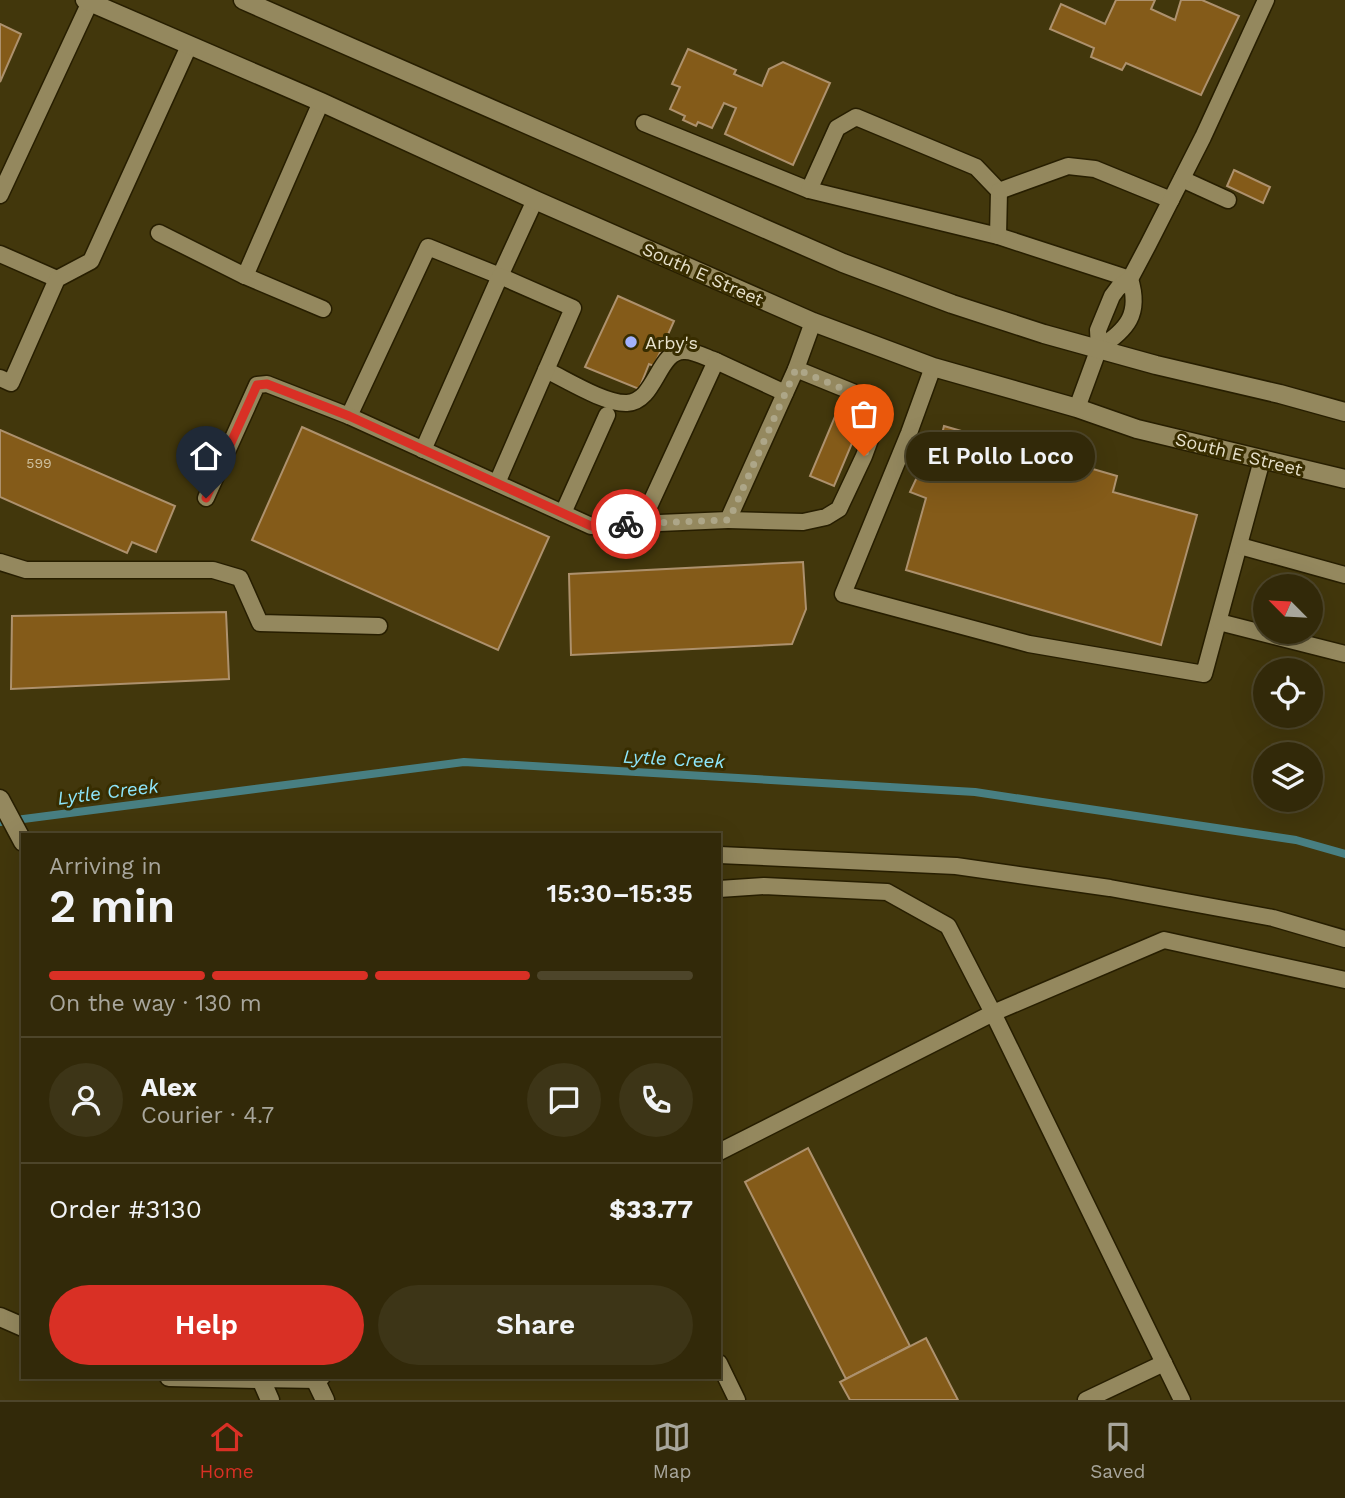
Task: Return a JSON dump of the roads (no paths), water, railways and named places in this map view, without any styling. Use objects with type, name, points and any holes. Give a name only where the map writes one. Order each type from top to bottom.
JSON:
[{"type":"main road","points":[[243,0],[843,263],[952,304],[1156,365],[1345,412]]},
{"type":"main road","name":"South E Street","points":[[88,1],[813,322],[933,367],[1077,408],[1137,429],[1345,479]]},
{"type":"main road","points":[[0,799],[21,838]]},
{"type":"main road","points":[[0,1317],[21,1326]]},
{"type":"main road","points":[[261,1379],[270,1400]]},
{"type":"main road","points":[[317,1379],[325,1400]]},
{"type":"lane","points":[[1077,408],[1099,348],[1098,330],[1112,296],[1130,279],[1182,179],[1266,0]]},
{"type":"lane","points":[[0,195],[88,1]]},
{"type":"lane","points":[[0,378],[11,383],[57,279],[91,261],[190,46]]},
{"type":"lane","points":[[245,276],[321,102]]},
{"type":"lane","points":[[809,190],[836,128],[856,117],[976,167],[999,191],[998,236]]},
{"type":"lane","points":[[644,123],[809,190],[998,236],[1130,279]]},
{"type":"lane","points":[[999,191],[1068,166],[1094,169],[1171,200]]},
{"type":"lane","points":[[1182,179],[1228,200]]},
{"type":"lane","points":[[423,450],[535,200]]},
{"type":"lane","points":[[159,233],[245,276],[323,309]]},
{"type":"lane","points":[[349,416],[428,247],[573,308],[497,483]]},
{"type":"lane","points":[[0,254],[57,279]]},
{"type":"lane","points":[[1099,348],[1118,336],[1131,319],[1134,301],[1130,279]]},
{"type":"lane","points":[[729,520],[796,369],[813,322]]},
{"type":"lane","points":[[546,370],[611,400],[627,403],[644,394],[673,354],[685,350],[785,393]]},
{"type":"lane","points":[[641,524],[716,362]]},
{"type":"lane","points":[[933,367],[844,594],[1029,644],[1204,674],[1262,460]]},
{"type":"lane","points":[[206,498],[257,385],[267,384],[349,416],[591,526],[729,520],[803,522],[826,517],[839,509],[864,456],[878,418],[874,407],[855,394],[796,369]]},
{"type":"lane","points":[[563,513],[607,415]]},
{"type":"lane","points":[[1240,546],[1345,575]]},
{"type":"lane","points":[[0,562],[26,570],[213,570],[240,578],[260,623],[379,626]]},
{"type":"lane","points":[[1219,622],[1345,653]]},
{"type":"lane","points":[[721,855],[956,866],[1205,905],[1273,918],[1345,939]]},
{"type":"lane","points":[[721,889],[764,886],[887,892],[948,926],[1182,1400]]},
{"type":"lane","points":[[721,1151],[993,1013],[1164,940],[1345,980]]},
{"type":"lane","points":[[1086,1400],[1164,1363]]},
{"type":"lane","points":[[721,1367],[737,1400]]},
{"type":"waterway","name":"Lytle Creek","points":[[0,822],[464,762],[975,792],[1296,840],[1345,854]]},
{"type":"place","name":"Arby's","points":[[631,342]]},
{"type":"place","name":"El Pollo Loco","points":[[864,456]]}]
